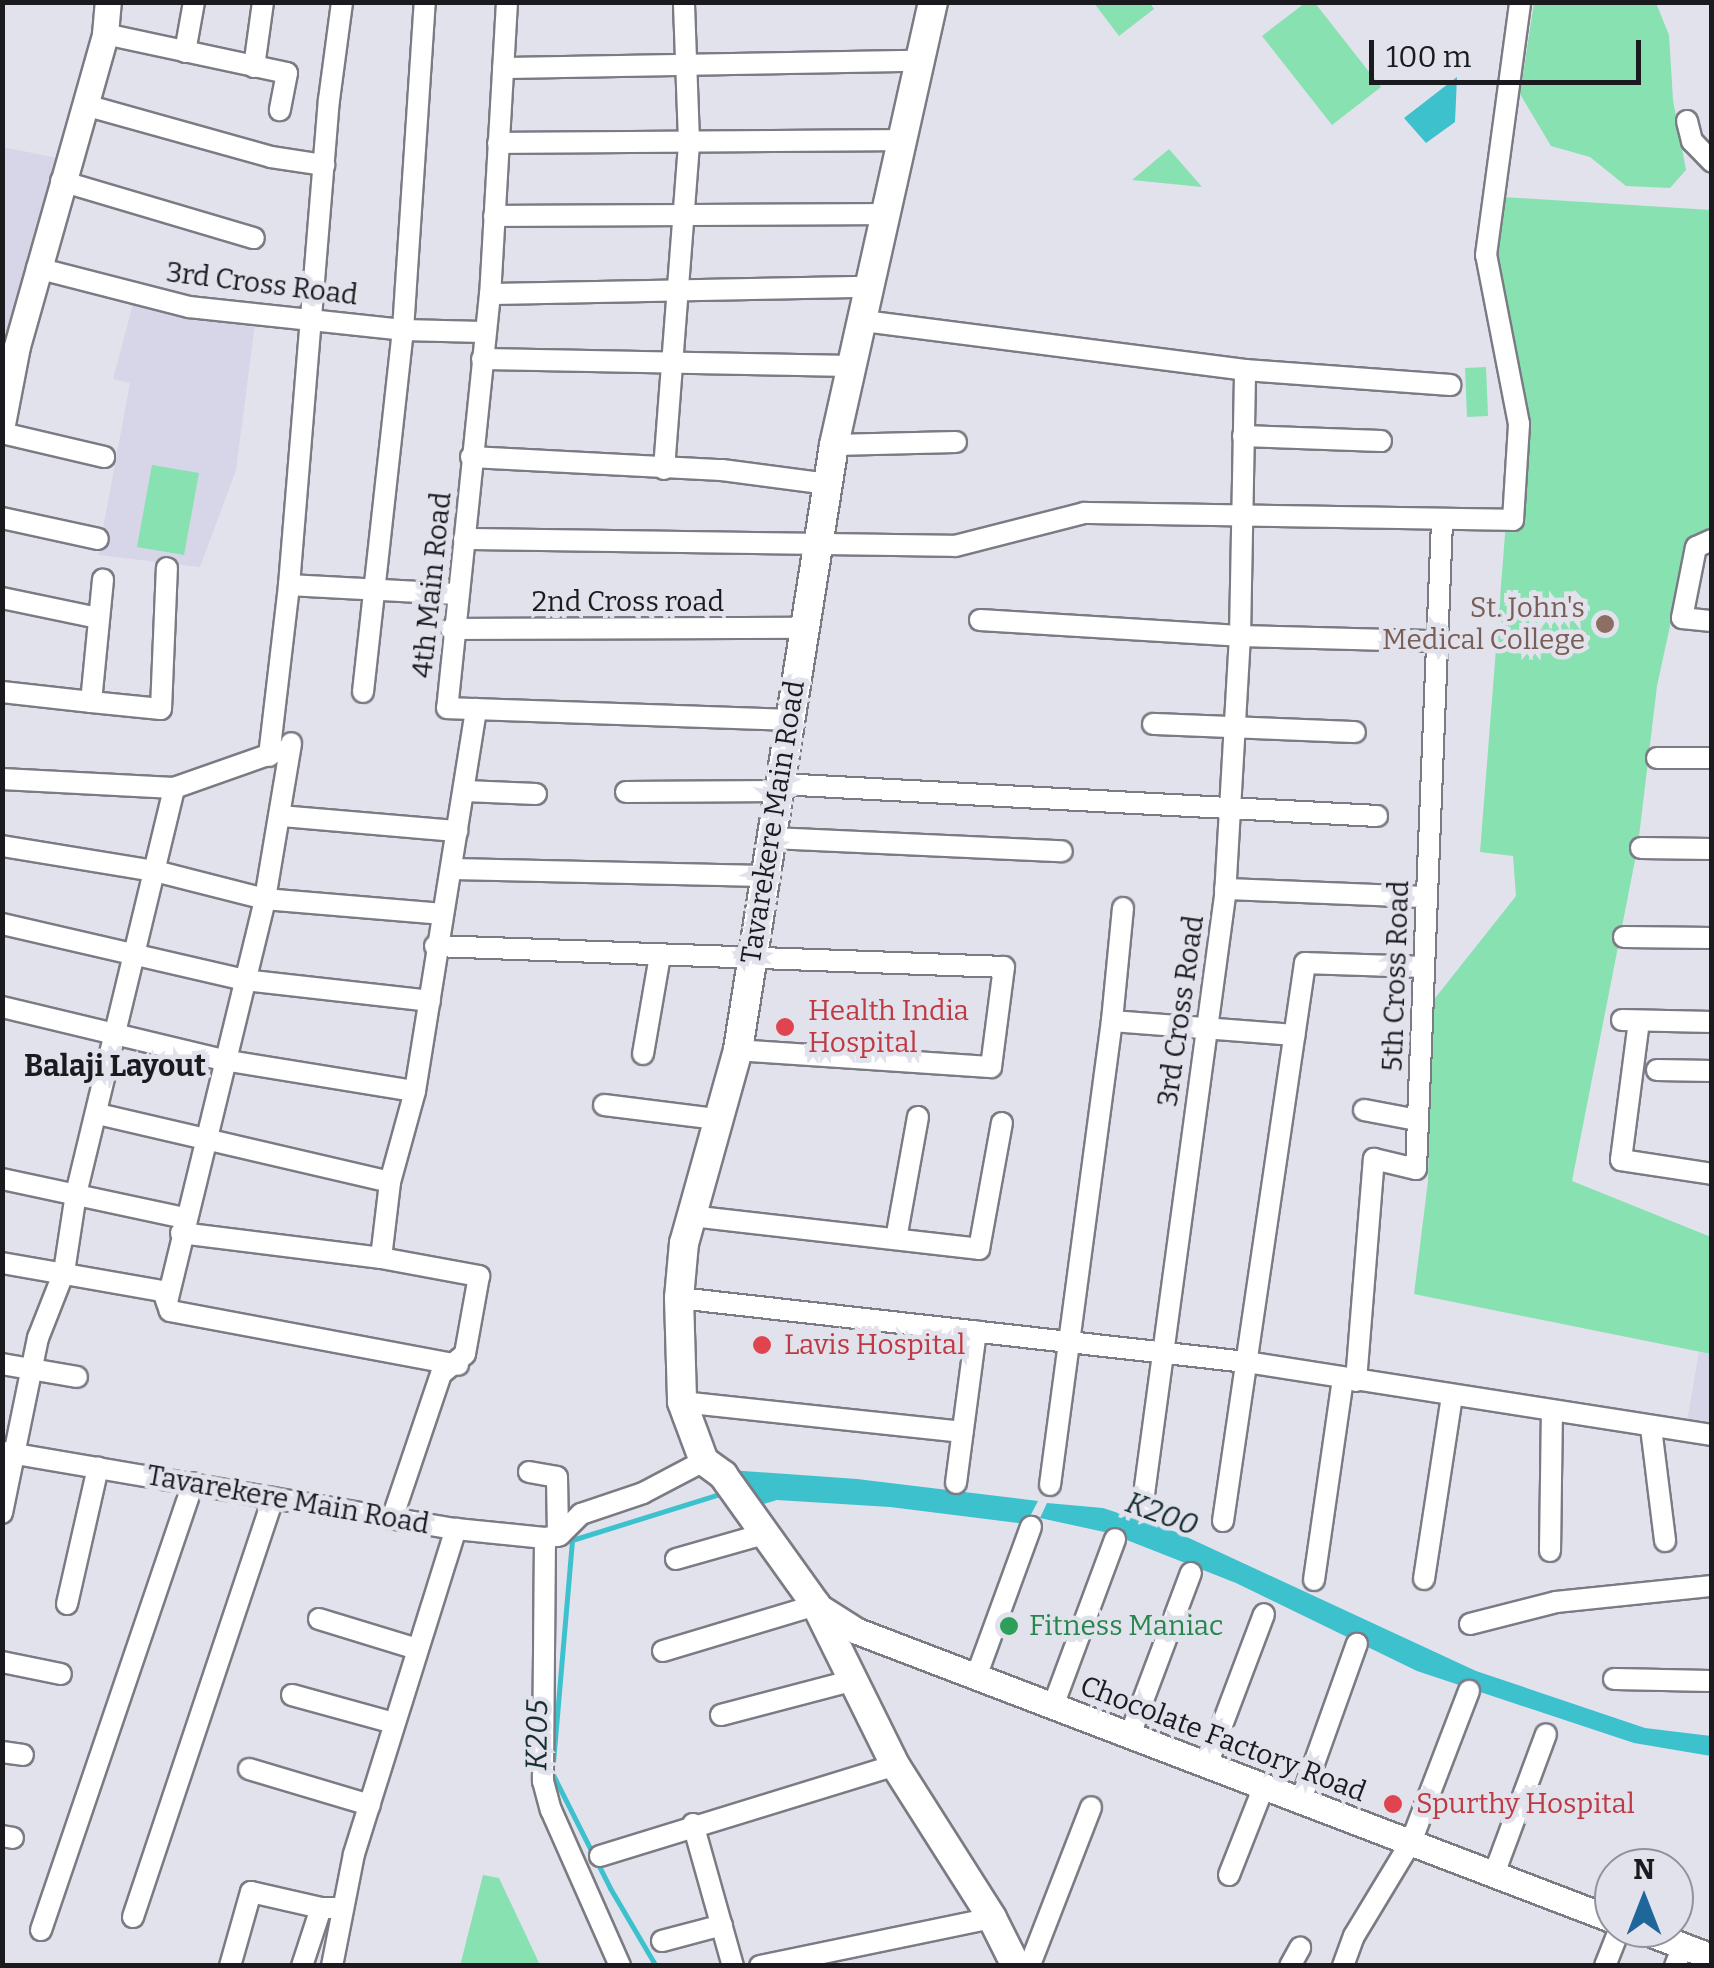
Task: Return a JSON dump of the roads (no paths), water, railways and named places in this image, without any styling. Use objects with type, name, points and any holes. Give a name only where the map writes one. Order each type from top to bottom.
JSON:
[{"type":"main road","name":"Tavarekere Main Road","points":[[933,2],[834,446],[738,1050],[690,1216],[678,1298],[682,1402],[714,1468],[816,1604],[895,1765],[1024,1962]]},
{"type":"street","points":[[2,424],[37,268],[104,34],[108,2]]},
{"type":"street","points":[[185,52],[194,2]]},
{"type":"street","points":[[254,66],[262,2]]},
{"type":"street","points":[[268,756],[289,585],[324,166],[342,2]]},
{"type":"street","points":[[363,692],[403,330],[425,2]]},
{"type":"street","name":"4th Main Road","points":[[476,708],[447,708],[452,628],[490,294],[507,2]]},
{"type":"street","points":[[664,470],[681,289],[689,140],[684,2]]},
{"type":"street","points":[[464,539],[955,546],[1084,513],[1513,520],[1520,424],[1486,255],[1520,2]]},
{"type":"street","points":[[104,34],[287,73],[280,110]]},
{"type":"street","points":[[503,68],[920,62]]},
{"type":"street","points":[[84,105],[271,157],[324,166]]},
{"type":"street","points":[[1687,121],[1692,142],[1712,162]]},
{"type":"street","points":[[498,143],[904,140]]},
{"type":"street","points":[[61,181],[254,238]]},
{"type":"street","points":[[494,216],[888,214]]},
{"type":"street","name":"3rd Cross Road","points":[[37,268],[189,307],[403,330],[483,332]]},
{"type":"street","points":[[490,294],[872,287]]},
{"type":"street","points":[[864,321],[1244,370],[1450,385]]},
{"type":"street","points":[[482,359],[854,366]]},
{"type":"street","name":"3rd Cross Road","points":[[1142,1509],[1225,889],[1240,636],[1238,517],[1244,370]]},
{"type":"street","points":[[2,434],[104,457]]},
{"type":"street","points":[[1243,436],[1381,442]]},
{"type":"street","points":[[834,446],[956,442]]},
{"type":"street","points":[[471,457],[722,470],[828,484]]},
{"type":"street","points":[[2,518],[98,538]]},
{"type":"street","name":"5th Cross Road","points":[[1350,1379],[1374,1159],[1416,1168],[1442,521]]},
{"type":"street","points":[[1712,540],[1696,547],[1682,618],[1712,621]]},
{"type":"street","points":[[2,692],[161,708],[167,568]]},
{"type":"street","points":[[91,702],[103,580]]},
{"type":"street","points":[[289,585],[456,594]]},
{"type":"street","points":[[2,598],[98,618]]},
{"type":"street","points":[[980,620],[1240,636],[1438,642]]},
{"type":"street","name":"2nd Cross road","points":[[452,628],[805,628]]},
{"type":"street","points":[[381,1258],[390,1182],[415,1091],[435,946],[452,870],[476,708],[790,720]]},
{"type":"street","points":[[1153,724],[1355,732]]},
{"type":"street","points":[[2,778],[174,788],[268,756],[291,744],[265,899],[182,1225],[167,1302]]},
{"type":"street","points":[[1657,758],[1712,758]]},
{"type":"street","points":[[2,1513],[9,1453],[38,1338],[64,1272],[76,1194],[118,1033],[174,788]]},
{"type":"street","points":[[626,792],[779,788],[1377,816]]},
{"type":"street","points":[[465,790],[536,794]]},
{"type":"street","points":[[281,816],[457,830]]},
{"type":"street","points":[[771,838],[1062,851]]},
{"type":"street","points":[[2,846],[155,871],[265,899],[442,914]]},
{"type":"street","points":[[1641,848],[1712,849]]},
{"type":"street","points":[[452,870],[765,876]]},
{"type":"street","points":[[1225,889],[1426,897]]},
{"type":"street","points":[[1050,1484],[1112,1021],[1123,908]]},
{"type":"street","points":[[2,924],[244,980],[430,1002]]},
{"type":"street","points":[[1624,937],[1712,938]]},
{"type":"street","points":[[435,946],[660,956],[751,954],[1004,967],[990,1067],[738,1050]]},
{"type":"street","points":[[643,1054],[660,956]]},
{"type":"street","points":[[1223,1521],[1305,962],[1423,967]]},
{"type":"street","points":[[2,1007],[223,1060],[415,1091]]},
{"type":"street","points":[[1112,1021],[1294,1035]]},
{"type":"street","points":[[1712,1022],[1631,1021],[1620,1160],[1712,1174]]},
{"type":"street","points":[[1657,1070],[1712,1071]]},
{"type":"street","points":[[604,1105],[718,1119]]},
{"type":"street","points":[[1364,1110],[1417,1120]]},
{"type":"street","points":[[98,1114],[390,1182]]},
{"type":"street","points":[[896,1239],[918,1118]]},
{"type":"street","points":[[690,1216],[979,1249],[1002,1123]]},
{"type":"street","points":[[2,1178],[76,1194],[182,1225],[480,1276],[465,1354],[458,1364],[441,1374],[392,1518]]},
{"type":"street","points":[[2,1263],[163,1291],[170,1311],[458,1364]]},
{"type":"street","points":[[678,1298],[1246,1362],[1552,1413],[1712,1435]]},
{"type":"street","points":[[956,1484],[976,1331]]},
{"type":"street","points":[[2,1364],[77,1377]]},
{"type":"street","points":[[1314,1580],[1350,1379]]},
{"type":"street","points":[[1424,1579],[1452,1396]]},
{"type":"street","points":[[682,1402],[962,1432]]},
{"type":"street","points":[[1550,1551],[1552,1413]]},
{"type":"street","points":[[1651,1428],[1666,1541]]},
{"type":"street","name":"Tavarekere Main Road","points":[[9,1453],[456,1529],[554,1536]]},
{"type":"street","points":[[68,1604],[98,1467]]},
{"type":"street","points":[[554,1536],[580,1514],[714,1468]]},
{"type":"street","points":[[529,1472],[557,1477],[544,1781],[551,1810],[620,1966]]},
{"type":"street","points":[[40,1930],[193,1483]]},
{"type":"street","points":[[132,1917],[273,1498]]},
{"type":"street","points":[[676,1559],[756,1522]]},
{"type":"street","points":[[976,1677],[1031,1527]]},
{"type":"street","points":[[302,1966],[331,1908],[370,1806],[456,1529]]},
{"type":"street","points":[[1053,1706],[1115,1539]]},
{"type":"street","points":[[1130,1735],[1190,1573]]},
{"type":"street","points":[[1470,1624],[1556,1602],[1712,1586]]},
{"type":"street","points":[[662,1650],[816,1604]]},
{"type":"street","name":"Chocolate Factory Road","points":[[816,1604],[857,1631],[1594,1912]]},
{"type":"street","points":[[1207,1765],[1264,1614]]},
{"type":"street","points":[[319,1619],[416,1649]]},
{"type":"street","points":[[1300,1800],[1357,1644]]},
{"type":"street","points":[[2,1662],[61,1674]]},
{"type":"street","points":[[1614,1679],[1712,1681]]},
{"type":"street","points":[[721,1714],[851,1681]]},
{"type":"street","points":[[1343,1966],[1354,1936],[1411,1842],[1469,1691]]},
{"type":"street","points":[[292,1695],[394,1723]]},
{"type":"street","points":[[1494,1874],[1546,1734]]},
{"type":"street","points":[[600,1856],[693,1824],[895,1765]]},
{"type":"street","points":[[250,1769],[370,1806]]},
{"type":"street","points":[[1230,1874],[1264,1786]]},
{"type":"street","points":[[1024,1962],[1090,1807]]},
{"type":"street","points":[[693,1824],[733,1966]]},
{"type":"street","points":[[230,1966],[252,1892],[331,1908]]},
{"type":"street","points":[[331,1908],[332,1966]]},
{"type":"street","points":[[760,1966],[992,1918]]},
{"type":"street","points":[[662,1941],[722,1926]]},
{"type":"street","points":[[1680,1956],[1712,1957]]},
{"type":"water","points":[[1457,77],[1455,122],[1426,143],[1404,118]]},
{"type":"water","points":[[730,1470],[857,1479],[1038,1501],[1026,1524],[890,1507],[777,1500],[754,1507]]},
{"type":"water","points":[[1047,1503],[1103,1508],[1176,1532],[1476,1671],[1645,1728],[1711,1736],[1711,1756],[1634,1743],[1417,1671],[1236,1583],[1109,1533],[1040,1518]]},
{"type":"waterway","name":"K205","points":[[553,1762],[572,1540],[726,1492]]},
{"type":"waterway","name":"K205","points":[[552,1773],[610,1888],[656,1966]]},
{"type":"place","name":"St. John's Medical College","points":[[1605,624]]},
{"type":"place","name":"Health India Hospital","points":[[785,1027]]},
{"type":"place","name":"Lavis Hospital","points":[[762,1345]]},
{"type":"place","name":"Fitness Maniac","points":[[1009,1626]]},
{"type":"place","name":"Spurthy Hospital","points":[[1393,1804]]},
{"type":"district","name":"Balaji Layout","points":[[115,1066]]},
{"type":"water label","name":"K200","points":[[1162,1514]]}]
